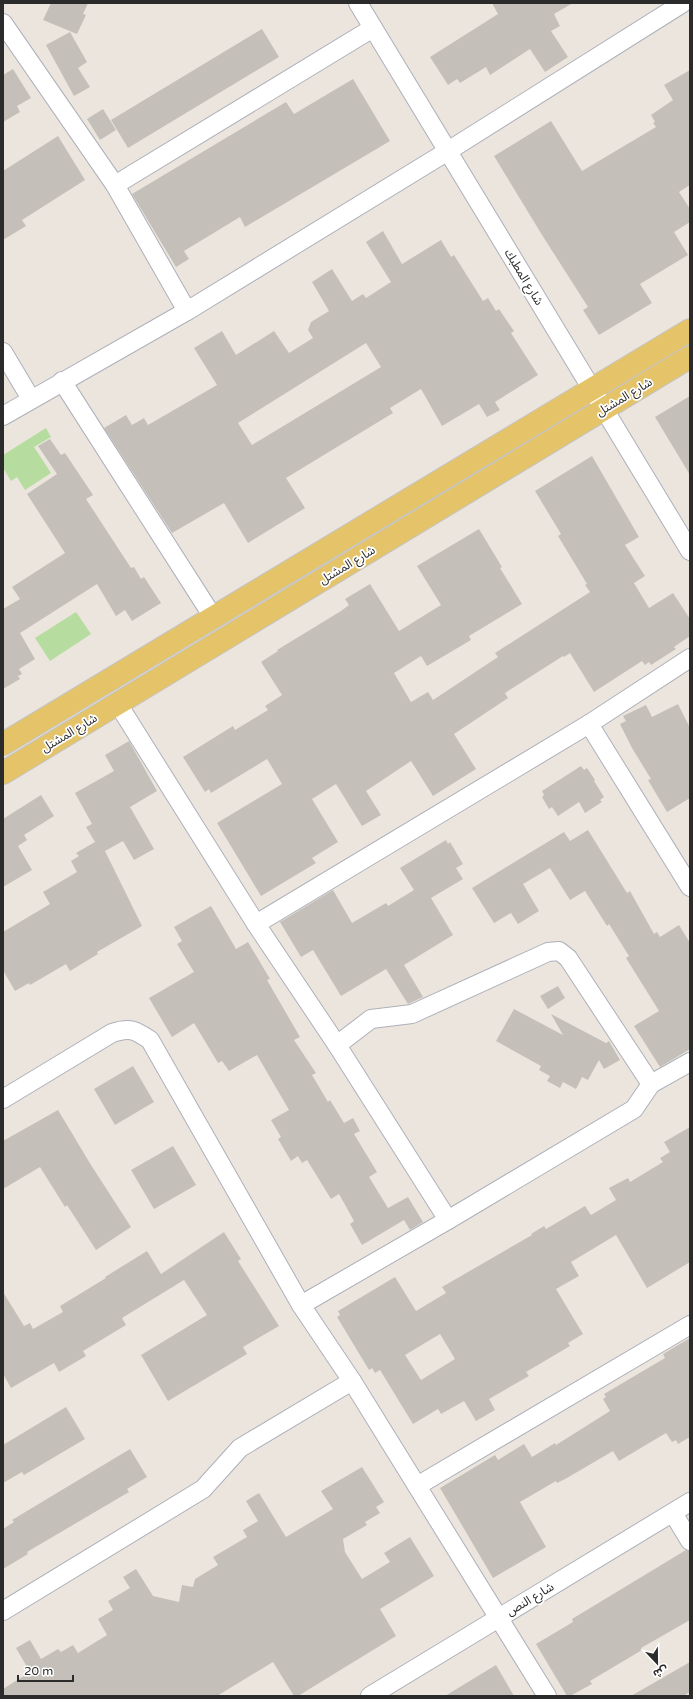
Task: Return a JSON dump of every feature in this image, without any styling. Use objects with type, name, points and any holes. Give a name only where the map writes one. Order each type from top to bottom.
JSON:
[{"type":"main road","name":"شارع المشتل","points":[[3,744],[690,330]]},
{"type":"main road","name":"شارع المشتل","points":[[3,773],[690,357]]},
{"type":"street","name":"شارع المطبك","points":[[358,3],[690,551]]},
{"type":"street","points":[[3,416],[186,311],[448,151],[683,3]]},
{"type":"street","points":[[3,23],[115,185],[186,311]]},
{"type":"street","points":[[115,185],[373,28]]},
{"type":"street","points":[[3,352],[31,400]]},
{"type":"street","points":[[62,381],[213,617]]},
{"type":"street","points":[[256,924],[589,724],[690,658]]},
{"type":"street","points":[[118,704],[256,924],[337,1045],[448,1220]]},
{"type":"street","points":[[589,724],[690,887]]},
{"type":"street","points":[[337,1045],[371,1019],[412,1014],[548,952],[559,951],[568,958],[651,1084]]},
{"type":"street","points":[[3,1099],[112,1033],[125,1028],[137,1031],[150,1040],[301,1305],[352,1381],[547,1696]]},
{"type":"street","points":[[301,1305],[448,1220],[634,1109],[651,1084],[690,1062]]},
{"type":"street","points":[[417,1486],[690,1325]]},
{"type":"street","points":[[3,1611],[203,1489],[240,1448],[352,1381]]},
{"type":"street","name":"شارع النص","points":[[370,1696],[690,1502]]},
{"type":"street","points":[[673,1513],[690,1541]]},
{"type":"green space","points":[[46,428],[51,437],[34,447],[51,473],[25,490],[17,477],[11,481],[3,468],[3,455]]},
{"type":"green space","points":[[76,612],[91,634],[50,661],[35,638]]},
{"type":"building","points":[[51,3],[88,3],[83,14],[86,15],[77,34],[43,20]]},
{"type":"building","points":[[492,3],[573,3],[554,14],[560,26],[551,31],[568,57],[545,72],[530,49],[490,75],[486,67],[460,83],[457,79],[448,85],[430,57],[498,14]]},
{"type":"building","points":[[262,29],[279,57],[128,148],[111,120]]},
{"type":"building","points":[[70,32],[87,62],[78,68],[90,87],[74,96],[46,45]]},
{"type":"building","points":[[13,69],[31,98],[17,106],[20,112],[3,122],[3,75]]},
{"type":"building","points":[[690,70],[690,185],[679,192],[690,209],[690,222],[674,232],[688,255],[640,284],[652,303],[599,335],[583,310],[588,307],[494,156],[551,121],[582,171],[656,127],[653,123],[655,122],[651,115],[673,100],[664,85]]},
{"type":"building","points":[[353,79],[390,141],[245,227],[240,217],[184,251],[189,259],[176,267],[132,194],[286,102],[294,114]]},
{"type":"building","points":[[103,109],[116,130],[100,140],[87,119]]},
{"type":"building","points":[[58,136],[85,180],[22,220],[26,226],[3,240],[3,171]]},
{"type":"building","points":[[383,231],[402,264],[441,240],[451,257],[454,255],[483,301],[488,298],[496,311],[499,309],[514,331],[511,333],[538,375],[495,402],[500,410],[487,417],[479,404],[442,426],[421,389],[390,408],[393,413],[286,478],[305,508],[248,543],[224,503],[172,533],[104,428],[126,415],[132,425],[144,418],[148,425],[217,385],[194,348],[222,331],[236,355],[274,331],[289,353],[313,338],[308,330],[311,322],[329,311],[312,282],[332,269],[352,301],[363,294],[366,298],[391,282],[366,242]],"holes":[[[366,343],[381,367],[252,445],[238,423]]]},
{"type":"building","points":[[690,396],[690,475],[655,417]]},
{"type":"building","points":[[50,439],[61,455],[65,453],[93,495],[86,499],[131,568],[134,567],[141,579],[144,577],[161,603],[132,621],[125,610],[116,616],[97,584],[20,633],[35,659],[19,669],[22,674],[18,676],[20,679],[3,689],[3,609],[20,599],[12,587],[65,553],[27,494],[57,474],[38,446]]},
{"type":"building","points":[[592,456],[639,537],[625,545],[645,576],[634,583],[649,608],[673,593],[690,619],[690,636],[674,647],[676,649],[651,665],[649,662],[645,665],[642,661],[594,692],[570,653],[564,657],[563,656],[505,693],[508,698],[454,734],[476,769],[433,796],[411,761],[366,791],[381,815],[362,826],[336,784],[312,799],[338,842],[312,858],[316,863],[261,896],[217,823],[282,784],[267,759],[211,793],[209,789],[205,792],[183,757],[233,726],[235,730],[268,710],[265,706],[282,695],[261,662],[278,651],[277,650],[341,611],[349,605],[345,599],[370,584],[399,631],[441,605],[417,566],[479,529],[522,604],[469,636],[471,640],[427,666],[421,656],[394,673],[411,702],[428,692],[433,700],[498,657],[495,653],[590,592],[585,585],[587,584],[558,536],[561,534],[535,491]]},
{"type":"building","points":[[678,704],[690,728],[690,798],[667,812],[648,780],[651,779],[632,748],[620,724],[626,721],[623,716],[646,705],[652,717]]},
{"type":"building","points":[[129,741],[157,791],[130,807],[154,849],[134,860],[123,841],[105,851],[142,926],[97,952],[98,954],[70,971],[66,964],[30,985],[29,983],[15,991],[3,970],[3,932],[50,904],[43,892],[77,872],[71,861],[79,856],[76,853],[95,842],[86,827],[92,824],[75,793],[114,771],[105,755]]},
{"type":"building","points":[[581,766],[584,770],[587,768],[595,780],[594,781],[604,797],[600,800],[602,802],[585,813],[579,802],[558,816],[552,807],[549,809],[542,797],[544,795],[542,791]]},
{"type":"building","points":[[41,795],[54,816],[24,835],[27,840],[18,846],[32,870],[3,887],[3,819]]},
{"type":"building","points":[[588,830],[627,893],[630,891],[654,934],[657,932],[660,937],[679,925],[690,943],[690,1049],[660,1067],[634,1026],[659,1011],[626,958],[629,956],[609,924],[607,926],[585,891],[570,900],[550,868],[523,884],[539,911],[518,924],[511,913],[494,923],[472,888],[564,832],[570,841]]},
{"type":"building","points":[[446,840],[448,844],[450,842],[463,864],[456,868],[463,879],[431,898],[453,935],[404,965],[423,997],[408,1004],[386,969],[341,996],[313,950],[301,957],[280,922],[333,890],[352,923],[386,903],[388,906],[414,890],[400,868]]},
{"type":"building","points":[[211,906],[236,949],[248,942],[270,979],[267,980],[300,1037],[294,1040],[316,1073],[312,1075],[328,1102],[330,1100],[344,1123],[353,1118],[360,1131],[354,1134],[377,1172],[369,1177],[388,1208],[408,1197],[423,1222],[410,1230],[404,1220],[362,1245],[350,1224],[354,1221],[339,1194],[331,1199],[307,1160],[302,1163],[298,1156],[291,1161],[278,1139],[281,1137],[271,1120],[289,1110],[257,1055],[229,1071],[222,1061],[218,1063],[194,1023],[172,1037],[149,998],[194,972],[177,944],[182,941],[174,927]]},
{"type":"building","points":[[558,986],[565,998],[548,1009],[540,996]]},
{"type":"building","points":[[514,1009],[563,1035],[551,1014],[606,1043],[609,1041],[620,1060],[604,1069],[599,1060],[588,1080],[582,1077],[576,1089],[563,1082],[560,1088],[547,1081],[550,1076],[539,1070],[541,1066],[496,1041]]},
{"type":"building","points":[[133,1066],[154,1102],[115,1125],[94,1089]]},
{"type":"building","points":[[58,1110],[131,1227],[96,1250],[67,1205],[65,1207],[40,1167],[3,1189],[3,1141]]},
{"type":"building","points":[[690,1127],[690,1262],[647,1288],[616,1235],[571,1262],[579,1276],[556,1289],[583,1334],[568,1343],[570,1346],[526,1372],[529,1376],[489,1399],[495,1410],[476,1421],[464,1401],[441,1414],[438,1409],[413,1424],[380,1370],[375,1373],[372,1368],[369,1370],[337,1317],[340,1315],[338,1311],[395,1277],[416,1311],[446,1293],[442,1287],[532,1235],[531,1234],[544,1226],[546,1229],[585,1206],[591,1215],[616,1200],[609,1188],[628,1178],[630,1182],[663,1162],[660,1158],[670,1152],[664,1142]],"holes":[[[440,1334],[455,1359],[421,1380],[405,1355]]]},
{"type":"building","points":[[173,1146],[196,1185],[154,1209],[131,1170]]},
{"type":"building","points":[[224,1232],[241,1259],[238,1261],[279,1326],[243,1347],[247,1354],[168,1401],[141,1355],[207,1315],[184,1280],[122,1318],[126,1325],[83,1351],[86,1356],[59,1372],[54,1363],[11,1388],[3,1374],[3,1292],[24,1326],[30,1323],[33,1329],[63,1312],[60,1306],[147,1251],[161,1274]]},
{"type":"building","points":[[690,1338],[690,1437],[678,1444],[676,1440],[672,1442],[666,1433],[619,1461],[613,1451],[567,1478],[557,1483],[556,1481],[520,1502],[546,1547],[493,1578],[440,1488],[495,1455],[498,1460],[524,1444],[532,1457],[555,1443],[556,1445],[610,1411],[603,1399],[606,1397],[604,1394],[665,1358],[663,1354]]},
{"type":"building","points":[[66,1407],[85,1439],[24,1475],[22,1472],[3,1483],[3,1445]]},
{"type":"building","points":[[130,1449],[147,1477],[127,1489],[129,1492],[27,1552],[28,1554],[3,1569],[3,1529],[14,1522],[12,1520]]},
{"type":"building","points":[[362,1467],[384,1502],[376,1507],[380,1513],[365,1522],[367,1525],[343,1539],[345,1552],[362,1579],[390,1562],[384,1553],[410,1537],[434,1576],[380,1609],[396,1636],[298,1696],[294,1696],[273,1662],[217,1696],[3,1696],[3,1689],[30,1672],[16,1648],[30,1640],[41,1659],[58,1649],[61,1652],[73,1645],[78,1653],[107,1635],[98,1619],[113,1610],[108,1601],[130,1588],[123,1577],[136,1569],[153,1596],[179,1602],[182,1585],[193,1587],[195,1579],[218,1565],[213,1557],[247,1537],[243,1530],[258,1521],[246,1501],[259,1493],[286,1537],[333,1509],[321,1491]]},
{"type":"building","points":[[686,1550],[690,1551],[690,1620],[641,1648],[642,1650],[590,1681],[592,1684],[570,1696],[567,1696],[536,1644],[573,1622],[572,1619]]},
{"type":"building","points":[[690,1662],[690,1692],[683,1696],[631,1696]]},
{"type":"building","points":[[496,1665],[514,1696],[445,1696]]}]
